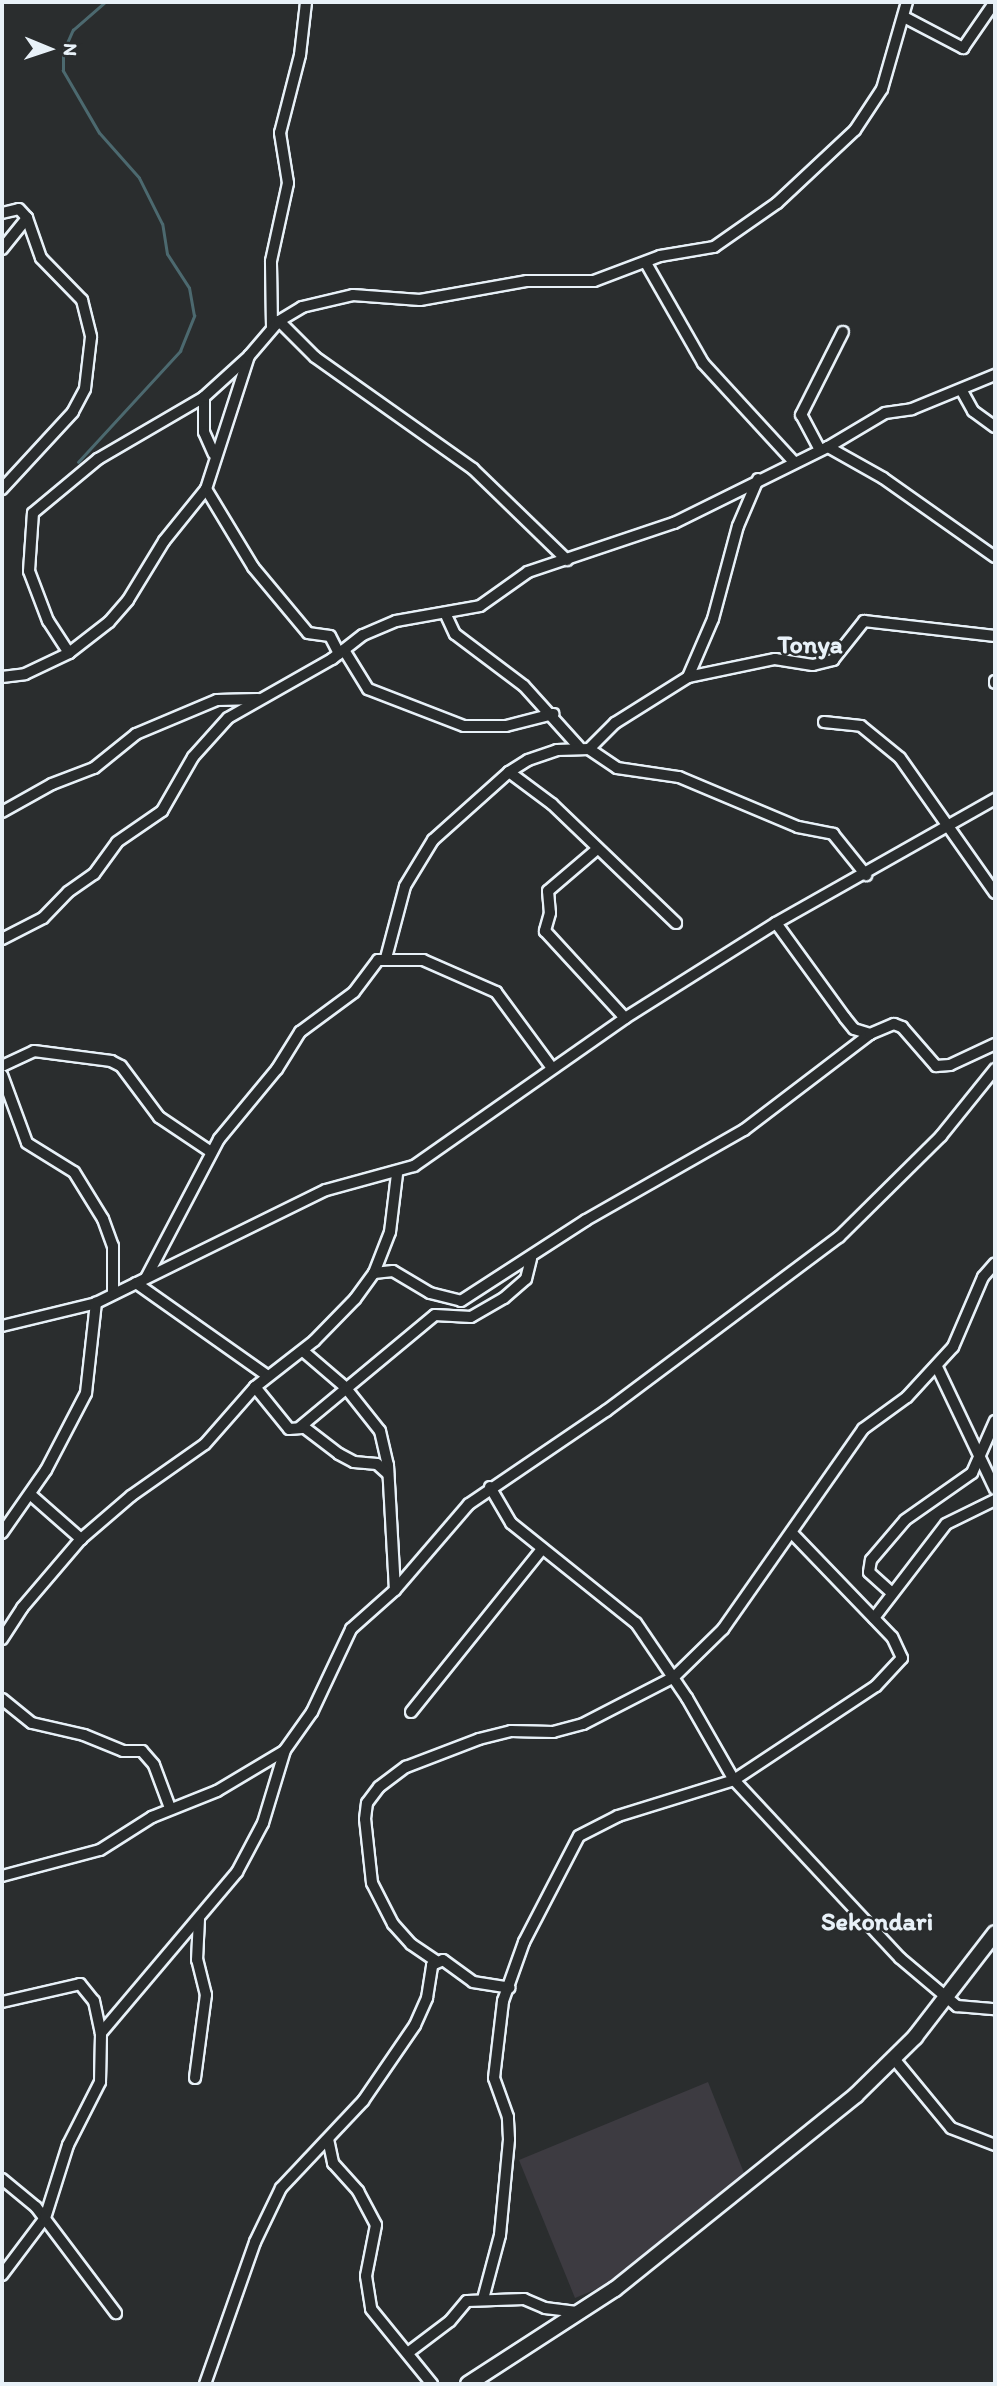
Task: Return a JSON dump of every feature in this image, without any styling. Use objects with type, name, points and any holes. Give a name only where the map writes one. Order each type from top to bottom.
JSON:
[{"type":"street","points":[[306,2],[300,55],[280,133],[288,183],[271,261],[275,324],[325,364],[473,469],[567,560]]},
{"type":"street","points":[[69,653],[48,621],[29,570],[33,513],[98,459],[204,397],[249,356],[275,324],[302,307],[354,295],[420,300],[527,281],[594,281],[660,256],[714,247],[752,222],[826,160],[855,130],[883,89],[907,2]]},
{"type":"street","points":[[904,17],[963,48],[994,3]]},
{"type":"street","points":[[2,214],[19,209],[27,218],[41,258],[82,300],[91,337],[85,389],[73,412],[2,489]]},
{"type":"street","points":[[2,249],[27,218]]},
{"type":"street","points":[[646,263],[703,363],[793,461]]},
{"type":"street","points":[[843,332],[801,415],[824,449],[883,478],[995,557]]},
{"type":"street","points":[[2,677],[38,670],[69,653],[109,622],[128,600],[164,541],[206,489],[214,454],[249,356]]},
{"type":"street","points":[[2,940],[43,918],[68,892],[94,874],[117,842],[162,811],[202,746],[228,718],[387,624],[446,615],[480,606],[528,572],[674,523],[793,461],[824,449],[886,413],[962,391],[995,375]]},
{"type":"street","points":[[962,391],[973,411],[995,427]]},
{"type":"street","points":[[204,397],[204,432],[214,454]]},
{"type":"street","points":[[688,677],[713,619],[738,526],[758,479]]},
{"type":"street","points":[[206,489],[253,568],[308,633],[330,636],[368,689],[464,726],[506,726],[553,714]]},
{"type":"street","points":[[446,615],[455,634],[553,714],[584,748],[617,768],[679,777],[798,827],[833,834],[866,874]]},
{"type":"street","points":[[386,958],[405,886],[433,840],[509,772],[544,753],[584,748],[615,723],[688,677],[775,659],[813,665],[833,660],[864,621],[995,636]]},
{"type":"street","points":[[2,812],[45,788],[93,768],[136,734],[217,700],[258,699]]},
{"type":"street","points":[[824,722],[861,726],[878,739],[907,768],[995,893]]},
{"type":"street","points":[[509,772],[552,804],[596,850],[676,923]]},
{"type":"street","points":[[2,1326],[96,1303],[326,1190],[397,1174],[436,1154],[625,1017],[776,923],[995,799]]},
{"type":"street","points":[[596,850],[548,891],[550,914],[545,931],[625,1017]]},
{"type":"street","points":[[776,923],[845,1018],[855,1029],[870,1034]]},
{"type":"street","points":[[141,1281],[211,1152],[285,1060],[300,1032],[348,998],[373,964],[386,958],[423,960],[496,992],[552,1068]]},
{"type":"street","points":[[374,1273],[393,1271],[430,1293],[461,1301],[531,1259],[586,1220],[744,1130],[870,1034],[894,1024],[902,1027],[936,1066],[950,1065],[995,1044]]},
{"type":"street","points":[[2,1066],[34,1051],[111,1061],[121,1066],[159,1117],[211,1152]]},
{"type":"street","points":[[101,2033],[199,1919],[253,1844],[285,1750],[312,1712],[351,1629],[395,1590],[469,1504],[607,1411],[839,1237],[942,1136],[995,1069]]},
{"type":"street","points":[[2,1075],[27,1143],[74,1172],[103,1219],[113,1246],[113,1293]]},
{"type":"street","points":[[2,1639],[22,1608],[81,1539],[131,1496],[205,1444],[255,1387],[303,1351],[355,1299],[374,1273],[390,1232],[397,1174]]},
{"type":"street","points":[[255,1387],[289,1429],[300,1427],[435,1315],[471,1317],[504,1298],[526,1279],[531,1259]]},
{"type":"street","points":[[510,1987],[473,1982],[449,1963],[436,1961],[411,1944],[394,1924],[372,1883],[365,1819],[367,1803],[379,1787],[407,1767],[479,1739],[510,1731],[553,1732],[583,1724],[674,1677],[723,1629],[762,1568],[793,1533],[863,1429],[900,1403],[937,1367],[964,1330],[984,1277],[995,1262]]},
{"type":"street","points":[[141,1281],[268,1376]]},
{"type":"street","points":[[2,1533],[31,1495],[86,1393],[96,1303]]},
{"type":"street","points":[[303,1351],[345,1387],[380,1431],[388,1474],[395,1590]]},
{"type":"street","points":[[937,1367],[995,1489]]},
{"type":"street","points":[[892,1593],[869,1572],[872,1560],[905,1520],[963,1482],[981,1462],[982,1446],[995,1421]]},
{"type":"street","points":[[300,1427],[354,1462],[377,1464],[388,1474]]},
{"type":"street","points":[[491,1487],[511,1524],[636,1623],[674,1677],[734,1780],[900,1958],[947,1999],[966,2009],[995,2009]]},
{"type":"street","points":[[31,1495],[81,1539]]},
{"type":"street","points":[[874,1618],[946,1524],[995,1500]]},
{"type":"street","points":[[483,2299],[500,2235],[506,2184],[509,2127],[494,2062],[503,2001],[524,1942],[579,1836],[618,1816],[734,1780],[894,1670],[901,1651],[874,1618],[793,1533]]},
{"type":"street","points":[[411,1712],[542,1549]]},
{"type":"street","points":[[2,1699],[32,1723],[84,1735],[123,1751],[142,1751],[154,1765],[170,1808]]},
{"type":"street","points":[[2,1876],[100,1850],[170,1808],[217,1791],[285,1750]]},
{"type":"street","points":[[195,2078],[206,1995],[197,1960],[199,1919]]},
{"type":"street","points":[[468,2384],[581,2312],[831,2116],[895,2060],[947,1999],[995,1933]]},
{"type":"street","points":[[205,2384],[269,2212],[297,2168],[363,2101],[415,2025],[436,1961]]},
{"type":"street","points":[[2,2002],[80,1984],[94,2001],[101,2033],[100,2082],[68,2145],[45,2218],[2,2275]]},
{"type":"street","points":[[895,2060],[951,2128],[995,2145]]},
{"type":"street","points":[[328,2139],[333,2163],[358,2192],[376,2225],[366,2276],[372,2309],[432,2384]]},
{"type":"street","points":[[2,2179],[45,2218],[116,2313]]},
{"type":"street","points":[[409,2352],[450,2321],[463,2302],[524,2299],[545,2308],[581,2312]]},
{"type":"shaded area","points":[[708,2082],[746,2178],[633,2274],[575,2298],[519,2160]]},
{"type":"waterway","points":[[78,462],[180,351],[194,316],[189,288],[167,254],[162,224],[139,178],[99,133],[63,71],[63,52],[73,30],[105,2]]},
{"type":"district","name":"Tonya","points":[[810,645]]},
{"type":"district","name":"Sekondari","points":[[877,1922]]}]
